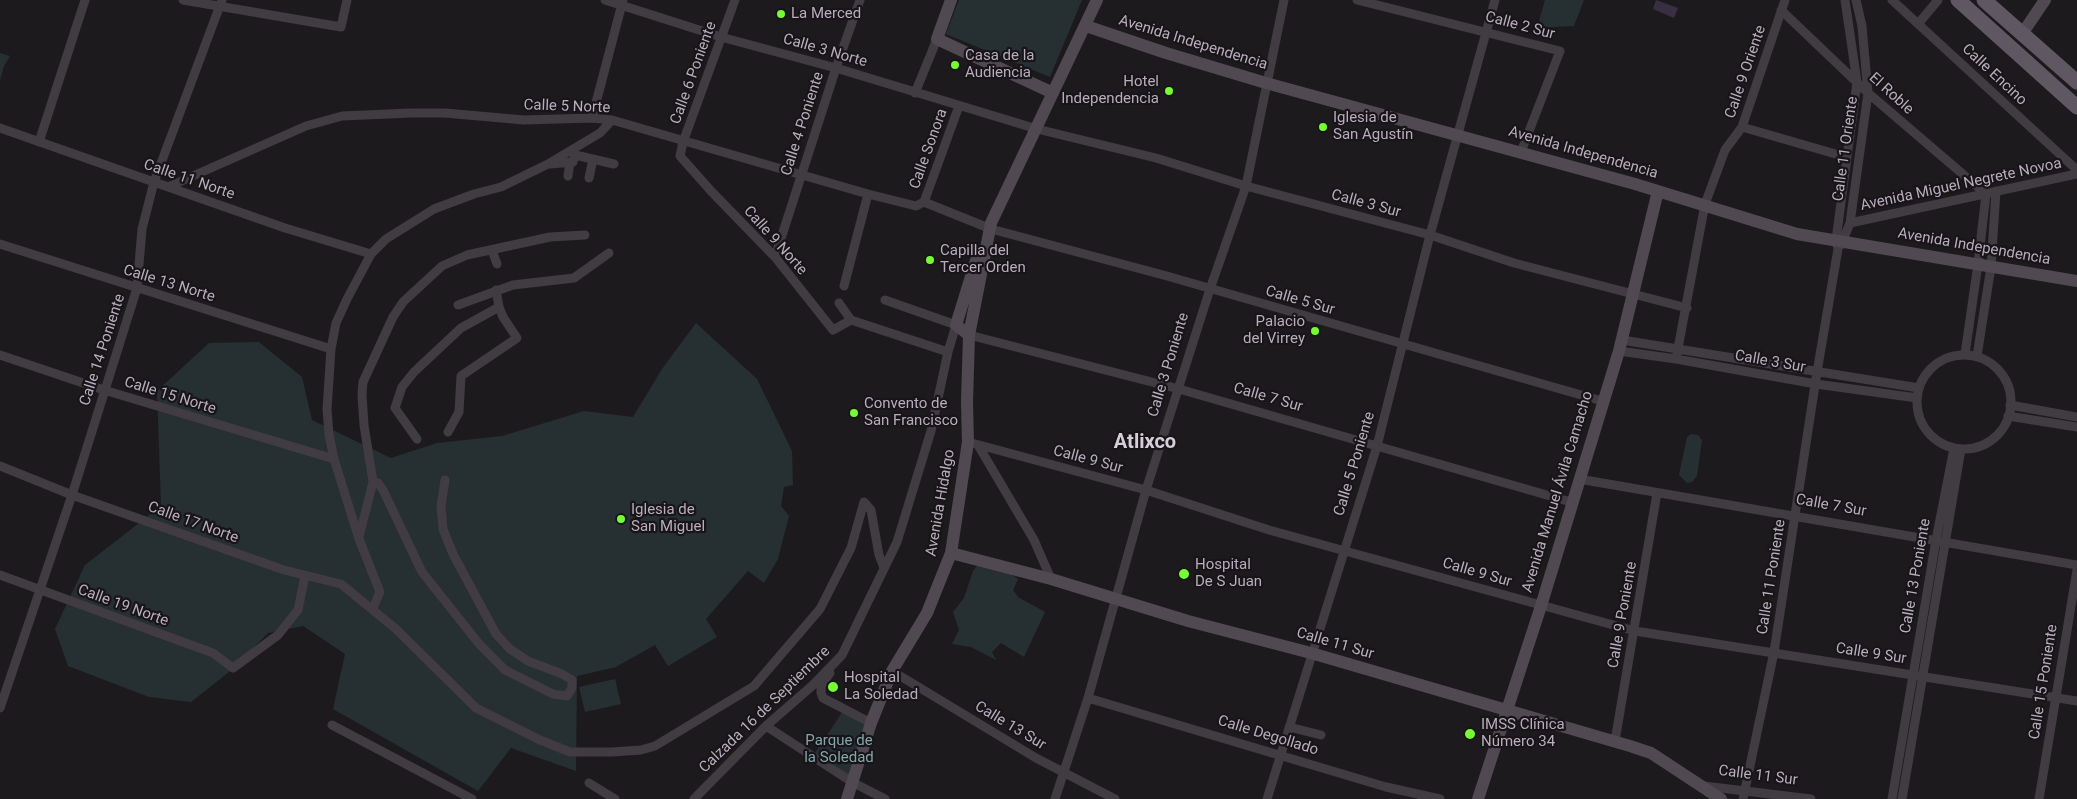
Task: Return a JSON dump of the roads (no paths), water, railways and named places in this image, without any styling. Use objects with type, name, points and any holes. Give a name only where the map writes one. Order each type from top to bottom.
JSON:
[{"type":"main road","points":[[951,0],[937,39],[1053,93]]},
{"type":"main road","name":"Avenida Hidalgo","points":[[956,325],[989,226],[1097,0]]},
{"type":"main road","points":[[1958,0],[2077,107]]},
{"type":"main road","points":[[1984,0],[2077,82]]},
{"type":"main road","points":[[2022,34],[2044,0]]},
{"type":"main road","name":"Avenida Independencia","points":[[1086,26],[1166,53],[1266,83],[1458,134],[1705,204],[1797,234],[1839,244],[1978,264],[2077,281]]},
{"type":"main road","name":"Avenida Manuel Ávila Camacho","points":[[1478,799],[1541,606],[1571,502],[1620,346],[1658,191]]},
{"type":"main road","name":"Avenida Hidalgo","points":[[847,799],[871,723],[892,671],[927,613],[952,554],[973,444],[966,402],[969,335],[989,226]]},
{"type":"main road","name":"Calle 7 Sur","points":[[956,325],[969,335]]},
{"type":"main road","name":"Calle 11 Sur","points":[[952,554],[1051,578],[1188,621],[1311,653],[1615,741],[1651,753],[1705,788]]},
{"type":"main road","points":[[1705,788],[1721,799]]},
{"type":"street","points":[[39,142],[85,0]]},
{"type":"street","points":[[183,0],[222,3],[341,27],[348,0]]},
{"type":"street","name":"Calle 3 Norte","points":[[605,0],[622,3],[721,37],[836,68],[1037,129]]},
{"type":"street","name":"Calle 6 Poniente","points":[[680,156],[683,142],[735,0]]},
{"type":"street","name":"Calle 4 Poniente","points":[[775,257],[860,0]]},
{"type":"street","name":"Calle 3 Poniente","points":[[1055,799],[1088,698],[1146,490],[1210,289],[1246,186],[1284,0]]},
{"type":"street","name":"Calle 2 Sur","points":[[1357,0],[1560,50],[1521,152]]},
{"type":"street","name":"Calle 5 Poniente","points":[[1267,799],[1343,549],[1377,446],[1430,235],[1495,0]]},
{"type":"street","name":"Calle 9 Oriente","points":[[1705,204],[1724,150],[1742,127],[1785,0]]},
{"type":"street","name":"Calle 11 Oriente","points":[[1839,244],[1846,157],[1857,82],[1845,0]]},
{"type":"street","name":"Calle 11 Oriente","points":[[1839,244],[1850,223],[1868,93],[1862,26],[1856,0]]},
{"type":"street","name":"Calle Encino","points":[[1892,0],[2077,170]]},
{"type":"street","points":[[1918,24],[1938,0]]},
{"type":"street","name":"Calle 14 Poniente","points":[[0,708],[41,591],[137,288],[142,229],[154,182],[222,3]]},
{"type":"street","points":[[592,118],[622,3]]},
{"type":"street","name":"El Roble","points":[[1781,10],[1868,93],[1986,194]]},
{"type":"street","points":[[915,93],[937,39]]},
{"type":"street","name":"Calle Sonora","points":[[924,202],[959,106]]},
{"type":"street","name":"Calle 5 Norte","points":[[168,187],[306,126],[342,116],[411,113],[524,120],[592,118],[612,120],[868,194],[916,206],[924,202],[989,226]]},
{"type":"street","points":[[373,608],[380,592],[359,539],[334,459],[329,435],[327,409],[331,349],[336,323],[371,254],[386,239],[434,209],[474,194],[501,187],[600,138],[612,120]]},
{"type":"street","points":[[1742,127],[1846,157]]},
{"type":"street","name":"Calle 11 Norte","points":[[0,128],[284,228],[371,254]]},
{"type":"street","name":"Calle 3 Sur","points":[[1037,129],[1156,158],[1246,186],[1430,235],[1514,263],[1687,308]]},
{"type":"street","points":[[548,164],[573,162],[575,155],[614,164]]},
{"type":"street","name":"Calle 9 Norte","points":[[680,156],[775,257],[834,330],[851,320]]},
{"type":"street","points":[[589,178],[593,159]]},
{"type":"street","points":[[568,176],[570,162]]},
{"type":"street","name":"Avenida Miguel Negrete Novoa","points":[[1850,223],[2077,174]]},
{"type":"street","points":[[1978,356],[1991,267],[1996,191]]},
{"type":"street","points":[[844,286],[868,194]]},
{"type":"street","points":[[1965,354],[1986,194]]},
{"type":"street","points":[[1677,354],[1705,204]]},
{"type":"street","name":"Calle 5 Sur","points":[[989,226],[1602,401]]},
{"type":"street","points":[[359,539],[373,482],[364,425],[363,382],[393,317],[403,302],[442,266],[467,255],[550,237],[585,235]]},
{"type":"street","name":"Calle 13 Norte","points":[[0,244],[331,349]]},
{"type":"street","name":"Calle 11 Poniente","points":[[1744,795],[1774,652],[1817,372],[1839,244]]},
{"type":"street","points":[[492,250],[497,264]]},
{"type":"street","points":[[458,305],[513,285],[574,278],[609,253]]},
{"type":"street","points":[[448,432],[459,412],[461,376],[517,338],[503,317],[496,290]]},
{"type":"street","points":[[885,300],[956,325]]},
{"type":"street","points":[[839,303],[851,320],[948,352]]},
{"type":"street","points":[[417,439],[395,408],[402,387],[414,372],[461,328],[499,307]]},
{"type":"street","name":"Calzada 16 de Septiembre","points":[[694,799],[766,726],[813,685],[842,655],[897,542],[928,441],[956,325]]},
{"type":"street","name":"Calle 7 Sur","points":[[969,335],[1179,389],[1571,502]]},
{"type":"street","name":"Calle 3 Sur","points":[[1620,346],[1817,372],[1919,388]]},
{"type":"street","name":"Calle 3 Sur","points":[[1677,354],[1816,384],[1917,398]]},
{"type":"street","points":[[1965,354],[1978,356],[1987,360],[2002,374],[2010,392],[2008,416],[2000,432],[1992,439],[1982,445],[1957,448],[1936,440],[1923,426],[1919,417],[1917,398],[1919,388],[1929,370],[1945,358],[1965,354]]},
{"type":"street","name":"Calle 15 Norte","points":[[0,355],[104,390],[334,459]]},
{"type":"street","points":[[2010,405],[2077,417]]},
{"type":"street","points":[[2008,416],[2077,427]]},
{"type":"street","points":[[973,444],[1034,540],[1051,578]]},
{"type":"street","name":"Calle 9 Sur","points":[[973,444],[1146,490],[1269,530],[1635,631],[2077,701]]},
{"type":"street","name":"Calle 13 Poniente","points":[[1892,799],[1936,540],[1957,448]]},
{"type":"street","name":"Calle 13 Poniente","points":[[1902,799],[1946,542],[1957,448]]},
{"type":"street","name":"Calle 17 Norte","points":[[0,466],[72,495],[305,576],[341,584],[373,608],[476,708],[540,740],[570,752],[641,750],[655,746],[754,686],[820,609],[851,548],[864,502],[871,510],[878,555],[884,568]]},
{"type":"street","name":"Calle 7 Sur","points":[[1578,479],[2077,565]]},
{"type":"street","points":[[373,482],[378,483],[383,490],[422,572],[480,645],[505,670],[553,694],[567,696],[572,688],[572,680],[562,674],[528,661],[510,649],[496,634],[453,554],[443,529],[441,506],[445,480]]},
{"type":"street","name":"Calle 9 Poniente","points":[[1615,741],[1657,493]]},
{"type":"street","name":"Calle 15 Poniente","points":[[2040,799],[2077,570]]},
{"type":"street","name":"Calle 19 Norte","points":[[0,575],[213,653],[233,668],[278,635],[298,610],[305,576]]},
{"type":"street","points":[[842,655],[821,686],[821,693],[824,698],[871,723]]},
{"type":"street","name":"Calle 13 Sur","points":[[892,671],[1064,773],[1116,799]]},
{"type":"street","name":"Calle Degollado","points":[[1088,698],[1280,754],[1413,796],[1440,799]]},
{"type":"street","points":[[332,725],[472,799]]},
{"type":"street","points":[[766,726],[852,782],[885,799]]},
{"type":"street","points":[[1290,727],[1321,735]]},
{"type":"street","points":[[589,783],[615,799]]},
{"type":"street","name":"Calle 11 Sur","points":[[1705,788],[1744,795],[1811,799]]},
{"type":"place","name":"La Merced","points":[[781,14]]},
{"type":"place","name":"Casa de la Audiencia","points":[[955,65]]},
{"type":"place","name":"Hotel Independencia","points":[[1169,91]]},
{"type":"place","name":"Iglesia de San Agustín","points":[[1323,127]]},
{"type":"place","name":"Capilla del Tercer Orden","points":[[930,260]]},
{"type":"place","name":"Palacio del Virrey","points":[[1315,331]]},
{"type":"place","name":"Convento de San Francisco","points":[[854,413]]},
{"type":"place","name":"Iglesia de San Miguel","points":[[621,519]]},
{"type":"place","name":"Hospital De S Juan","points":[[1184,574]]},
{"type":"place","name":"Hospital La Soledad","points":[[833,687]]},
{"type":"place","name":"IMSS Clínica Número 34","points":[[1470,734]]},
{"type":"district","name":"Atlixco","points":[[1145,443]]},
{"type":"park label","name":"Parque de la Soledad","points":[[839,750]]}]
